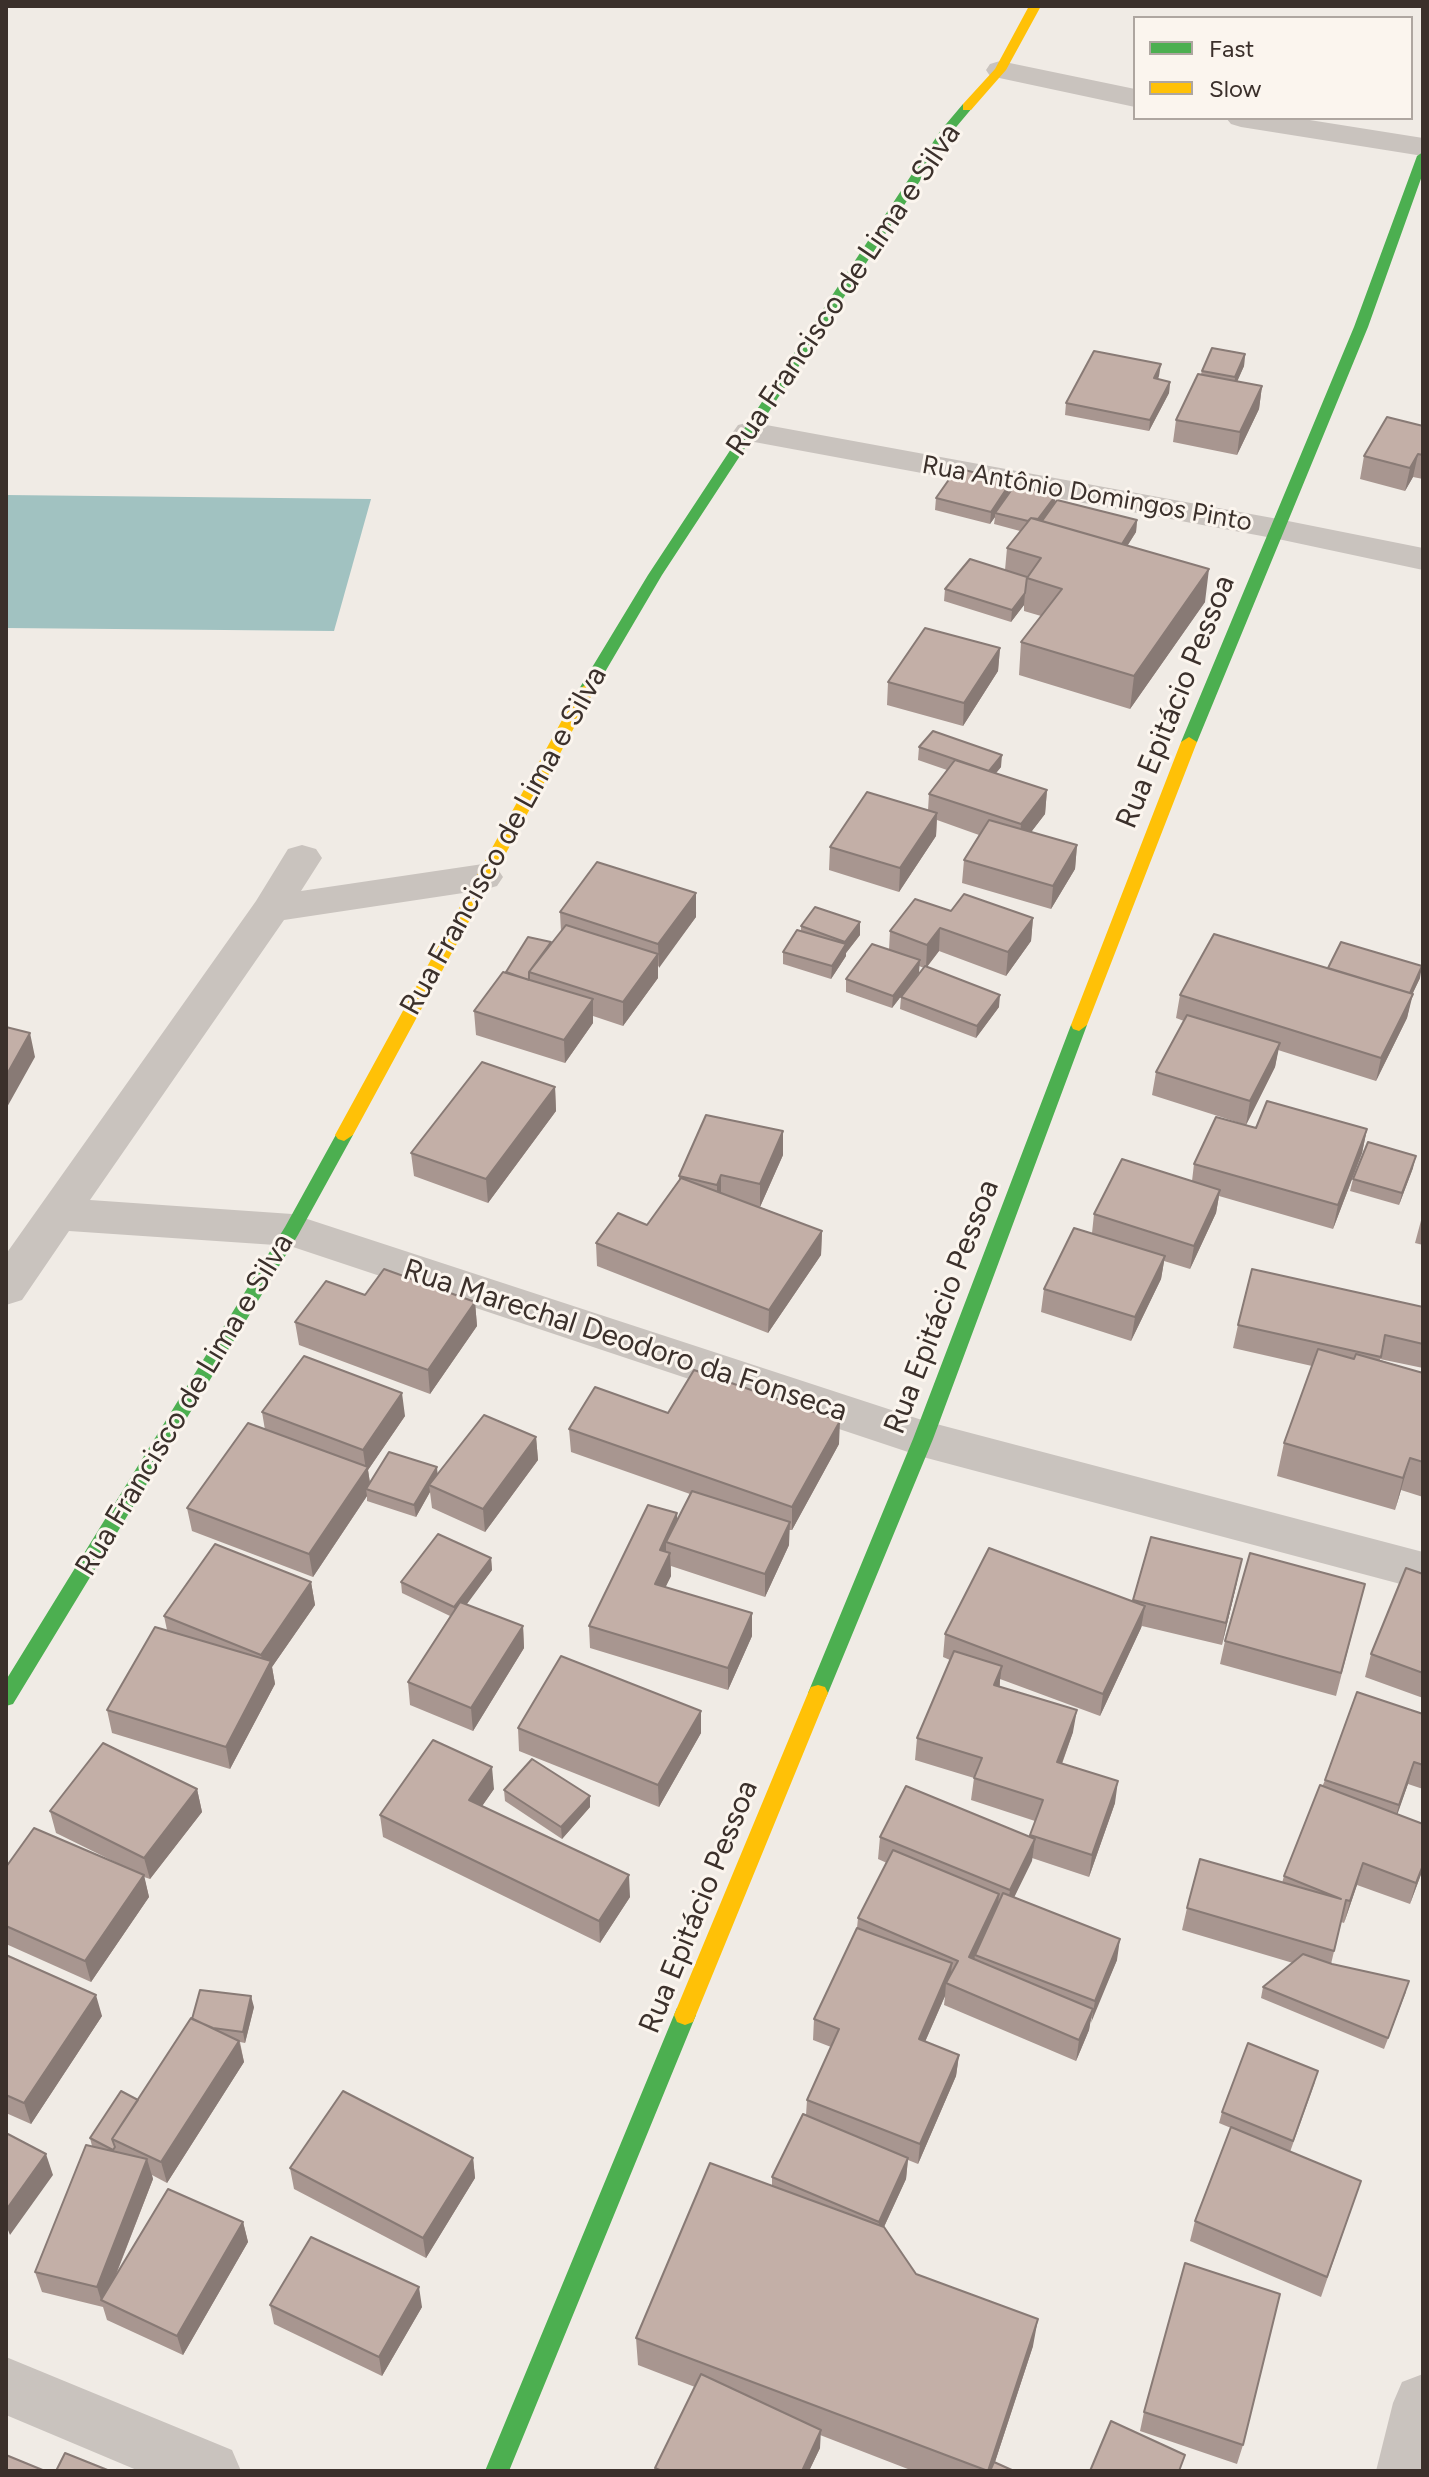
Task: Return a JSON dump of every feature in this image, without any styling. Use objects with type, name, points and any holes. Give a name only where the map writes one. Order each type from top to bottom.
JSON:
[{"type":"street","name":"Rua Francisco de Lima e Silva","points":[[6,1698],[292,1230],[601,663],[655,575],[947,130],[1000,70],[1035,6]]},
{"type":"street","points":[[1000,70],[1133,98]]},
{"type":"street","points":[[1254,120],[1423,147]]},
{"type":"street","name":"Rua Epitácio Pessoa","points":[[497,2471],[923,1439],[1145,850],[1361,327],[1423,156]]},
{"type":"street","name":"Rua Antônio Domingos Pinto","points":[[750,432],[1278,529],[1423,559]]},
{"type":"street","points":[[6,1288],[271,909],[302,858]]},
{"type":"street","points":[[271,909],[483,877]]},
{"type":"street","name":"Rua Marechal Deodoro da Fonseca","points":[[57,1214],[292,1230],[923,1439],[1423,1571]]},
{"type":"street","points":[[6,2386],[211,2471]]},
{"type":"street","points":[[1406,2471],[1423,2403]]},
{"type":"water","points":[[6,495],[371,499],[334,631],[6,628]]},
{"type":"building","points":[[1212,348],[1245,354],[1235,377],[1202,371]]},
{"type":"building","points":[[1094,351],[1161,364],[1154,378],[1170,382],[1150,420],[1066,403]]},
{"type":"building","points":[[1198,374],[1262,386],[1240,432],[1176,420]]},
{"type":"building","points":[[1387,417],[1423,426],[1423,455],[1418,454],[1410,468],[1364,456]]},
{"type":"building","points":[[957,468],[1011,482],[991,512],[936,498]]},
{"type":"building","points":[[1015,485],[1056,495],[1038,519],[1028,521],[995,513]]},
{"type":"building","points":[[1057,500],[1137,520],[1122,544],[1042,521]]},
{"type":"building","points":[[1031,518],[1209,569],[1134,676],[1021,642],[1062,589],[1027,578],[1041,558],[1007,548]]},
{"type":"building","points":[[970,559],[1027,577],[1025,593],[1012,610],[945,589]]},
{"type":"building","points":[[925,628],[1000,648],[964,703],[888,682]]},
{"type":"building","points":[[933,731],[1002,755],[989,771],[919,747]]},
{"type":"building","points":[[955,760],[1047,790],[1021,824],[929,794]]},
{"type":"building","points":[[867,792],[937,813],[900,868],[830,847]]},
{"type":"building","points":[[989,820],[1077,845],[1053,886],[964,860]]},
{"type":"building","points":[[597,862],[696,893],[658,944],[560,912]]},
{"type":"building","points":[[964,894],[1033,918],[1008,952],[940,928],[927,945],[890,931],[915,899],[951,911]]},
{"type":"building","points":[[815,907],[860,922],[845,942],[801,926]]},
{"type":"building","points":[[566,925],[658,954],[623,1002],[529,972]]},
{"type":"building","points":[[797,930],[846,944],[832,966],[783,952]]},
{"type":"building","points":[[1214,934],[1413,994],[1381,1058],[1180,995]]},
{"type":"building","points":[[528,937],[551,942],[529,972],[529,980],[506,972]]},
{"type":"building","points":[[1341,942],[1422,966],[1410,993],[1328,968]]},
{"type":"building","points":[[872,944],[920,960],[893,996],[846,979]]},
{"type":"building","points":[[925,966],[1000,995],[977,1026],[901,997]]},
{"type":"building","points":[[503,972],[593,999],[564,1040],[474,1011]]},
{"type":"building","points":[[1187,1015],[1280,1043],[1250,1101],[1156,1072]]},
{"type":"building","points":[[6,1027],[30,1033],[6,1076]]},
{"type":"building","points":[[482,1062],[555,1087],[486,1179],[411,1153]]},
{"type":"building","points":[[1267,1101],[1367,1129],[1338,1205],[1194,1164],[1216,1117],[1256,1128]]},
{"type":"building","points":[[706,1115],[783,1131],[760,1184],[721,1175],[717,1185],[679,1176]]},
{"type":"building","points":[[1368,1142],[1416,1156],[1402,1193],[1353,1179]]},
{"type":"building","points":[[1122,1159],[1220,1190],[1194,1246],[1094,1214]]},
{"type":"building","points":[[681,1178],[822,1231],[769,1310],[596,1243],[618,1213],[647,1225]]},
{"type":"building","points":[[1074,1228],[1165,1256],[1135,1317],[1044,1289]]},
{"type":"building","points":[[384,1269],[475,1302],[428,1370],[295,1322],[326,1281],[365,1295]]},
{"type":"building","points":[[1252,1269],[1423,1307],[1423,1344],[1385,1335],[1381,1357],[1238,1325]]},
{"type":"building","points":[[1318,1349],[1354,1359],[1356,1354],[1423,1373],[1423,1462],[1410,1458],[1403,1478],[1284,1443]]},
{"type":"building","points":[[304,1356],[402,1393],[363,1450],[262,1412]]},
{"type":"building","points":[[694,1370],[840,1421],[792,1507],[569,1429],[595,1387],[668,1413]]},
{"type":"building","points":[[484,1415],[536,1437],[483,1509],[429,1485]]},
{"type":"building","points":[[248,1423],[368,1467],[309,1554],[187,1508]]},
{"type":"building","points":[[389,1452],[437,1467],[414,1505],[366,1489]]},
{"type":"building","points":[[692,1491],[790,1522],[765,1574],[666,1542]]},
{"type":"building","points":[[648,1505],[677,1513],[660,1550],[670,1553],[655,1584],[752,1613],[728,1668],[589,1626]]},
{"type":"building","points":[[438,1534],[491,1558],[454,1607],[401,1582]]},
{"type":"building","points":[[1151,1537],[1242,1559],[1226,1623],[1133,1600]]},
{"type":"building","points":[[215,1544],[311,1582],[261,1655],[164,1616]]},
{"type":"building","points":[[989,1548],[1145,1606],[1103,1694],[945,1634]]},
{"type":"building","points":[[1250,1553],[1365,1584],[1341,1673],[1225,1641]]},
{"type":"building","points":[[1406,1568],[1423,1574],[1423,1673],[1371,1654]]},
{"type":"building","points":[[460,1602],[523,1626],[471,1708],[408,1682]]},
{"type":"building","points":[[155,1627],[271,1661],[226,1747],[107,1710]]},
{"type":"building","points":[[954,1651],[1002,1666],[994,1685],[1077,1710],[1057,1762],[1118,1781],[1092,1855],[1030,1835],[1043,1800],[974,1778],[982,1758],[917,1738]]},
{"type":"building","points":[[561,1656],[701,1711],[658,1785],[518,1728]]},
{"type":"building","points":[[1357,1692],[1423,1714],[1423,1765],[1414,1762],[1399,1805],[1325,1780]]},
{"type":"building","points":[[433,1740],[492,1767],[469,1800],[629,1875],[599,1921],[380,1815]]},
{"type":"building","points":[[103,1743],[197,1789],[144,1858],[50,1811]]},
{"type":"building","points":[[532,1759],[590,1796],[561,1827],[504,1790]]},
{"type":"building","points":[[1320,1785],[1423,1824],[1423,1865],[1416,1883],[1363,1863],[1350,1901],[1346,1900],[1334,1951],[1187,1908],[1200,1859],[1341,1899],[1284,1876]]},
{"type":"building","points":[[906,1786],[1035,1839],[1010,1890],[880,1837]]},
{"type":"building","points":[[34,1828],[144,1875],[85,1961],[6,1926],[6,1867]]},
{"type":"building","points":[[893,1850],[999,1894],[969,1957],[1093,2009],[1079,2040],[946,1983],[958,1961],[858,1918]]},
{"type":"building","points":[[1003,1893],[1120,1939],[1095,2001],[975,1955]]},
{"type":"building","points":[[857,1928],[952,1963],[919,2039],[959,2055],[920,2144],[807,2100],[839,2029],[814,2019]]},
{"type":"building","points":[[1303,1954],[1332,1964],[1409,1981],[1388,2038],[1263,1987]]},
{"type":"building","points":[[6,1955],[96,1995],[24,2103],[6,2095]]},
{"type":"building","points":[[200,1990],[251,1996],[243,2032],[213,2028],[192,2019]]},
{"type":"building","points":[[191,2018],[239,2041],[161,2162],[112,2139]]},
{"type":"building","points":[[1248,2043],[1318,2071],[1293,2141],[1222,2112]]},
{"type":"building","points":[[121,2091],[138,2100],[112,2139],[113,2150],[90,2138]]},
{"type":"building","points":[[343,2091],[473,2158],[423,2238],[290,2168]]},
{"type":"building","points":[[803,2114],[908,2158],[879,2222],[772,2177]]},
{"type":"building","points":[[1231,2127],[1361,2181],[1327,2277],[1195,2221]]},
{"type":"building","points":[[6,2133],[46,2154],[6,2210]]},
{"type":"building","points":[[86,2145],[147,2159],[97,2287],[35,2272]]},
{"type":"building","points":[[710,2163],[884,2227],[916,2274],[1038,2319],[988,2471],[636,2338]]},
{"type":"building","points":[[168,2189],[243,2222],[177,2336],[101,2300]]},
{"type":"building","points":[[311,2237],[419,2287],[379,2357],[270,2305]]},
{"type":"building","points":[[1185,2263],[1280,2294],[1243,2445],[1144,2412]]},
{"type":"building","points":[[701,2374],[821,2430],[802,2471],[662,2471],[655,2468]]},
{"type":"building","points":[[1111,2421],[1185,2455],[1179,2471],[1090,2471]]},
{"type":"building","points":[[65,2453],[110,2471],[56,2471]]},
{"type":"building","points":[[6,2455],[45,2471],[6,2471]]},
{"type":"building","points":[[994,2462],[1014,2471],[990,2471]]},
{"type":"traffic: fast","points":[[587,689],[655,575],[947,130],[967,107]]},
{"type":"traffic: fast","points":[[1189,742],[1361,327],[1423,156]]},
{"type":"traffic: fast","points":[[818,1693],[923,1439],[1079,1025]]},
{"type":"traffic: fast","points":[[6,1698],[292,1230],[344,1135]]},
{"type":"traffic: fast","points":[[497,2471],[685,2015]]},
{"type":"traffic: slow","points":[[967,107],[1000,70],[1035,6]]},
{"type":"traffic: slow","points":[[344,1135],[587,689]]},
{"type":"traffic: slow","points":[[1079,1025],[1189,742]]},
{"type":"traffic: slow","points":[[685,2015],[818,1693]]}]
